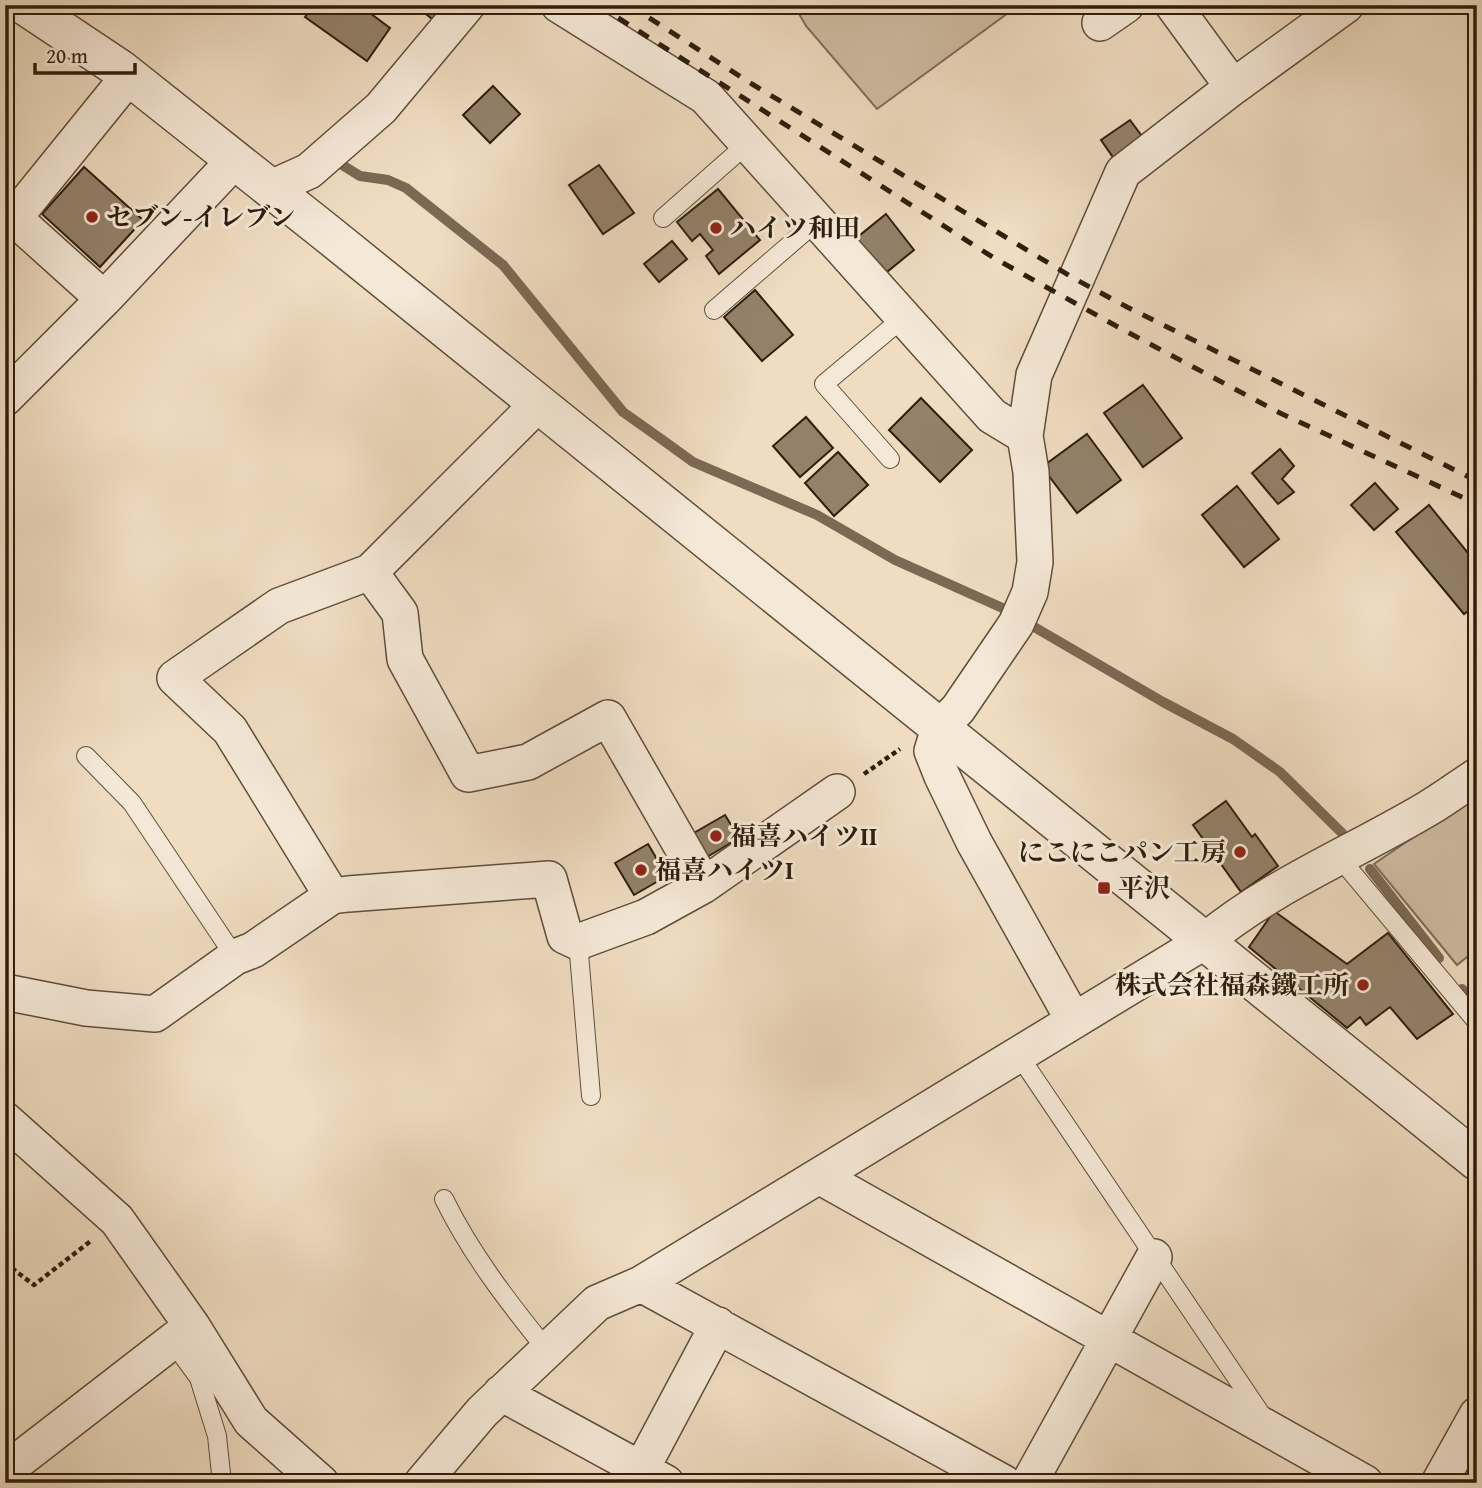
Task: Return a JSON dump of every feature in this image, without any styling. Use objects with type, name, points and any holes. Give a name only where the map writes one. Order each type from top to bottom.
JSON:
[{"type":"street","points":[[24,5],[129,76],[328,233],[537,405],[1477,1161]]},
{"type":"street","points":[[269,189],[309,171],[381,108],[467,5]]},
{"type":"street","points":[[559,5],[706,97],[992,416],[1025,436]]},
{"type":"street","points":[[1173,5],[1233,87]]},
{"type":"street","points":[[1074,1021],[974,842],[932,751],[939,728],[958,709],[1016,624],[1030,592],[1035,562],[1031,472],[1025,436],[1034,375],[1124,172],[1233,87],[1346,5]]},
{"type":"street","points":[[104,299],[10,214],[129,76]]},
{"type":"street","points":[[5,398],[104,299],[234,161]]},
{"type":"street","points":[[332,896],[230,730],[175,678],[279,606],[370,572],[537,405]]},
{"type":"street","points":[[370,572],[400,613],[405,659],[468,774],[528,762],[608,718],[704,885]]},
{"type":"street","points":[[422,1483],[501,1392],[597,1303],[640,1284],[1205,942],[1225,924],[1338,856],[1427,809],[1477,776]]},
{"type":"street","points":[[5,992],[86,1008],[155,1014],[235,957],[253,950],[332,896],[549,879],[565,936],[578,942],[646,916],[704,885],[837,792]]},
{"type":"street","points":[[5,1120],[117,1220],[182,1333],[251,1421],[321,1483]]},
{"type":"street","points":[[819,1175],[1365,1483]]},
{"type":"street","points":[[1029,1483],[1154,1257]]},
{"type":"street","points":[[640,1284],[1004,1483]]},
{"type":"street","points":[[501,1392],[647,1478],[718,1325]]},
{"type":"street","points":[[5,1471],[182,1333]]},
{"type":"street","points":[[1438,1483],[1477,1415]]},
{"type":"lane","points":[[663,218],[747,144]]},
{"type":"lane","points":[[714,310],[816,222]]},
{"type":"lane","points":[[890,459],[824,384],[903,318]]},
{"type":"lane","points":[[86,756],[132,803],[235,957]]},
{"type":"lane","points":[[1338,856],[1477,1022]]},
{"type":"lane","points":[[578,942],[591,1096]]},
{"type":"lane","points":[[1018,1054],[1272,1429]]},
{"type":"lane","points":[[444,1199],[462,1235],[505,1297],[547,1350]]},
{"type":"lane","points":[[182,1333],[216,1436],[222,1483]]},
{"type":"path","points":[[837,792],[913,740],[939,728]]},
{"type":"path","points":[[5,1263],[34,1285],[117,1220]]},
{"type":"shaded area","points":[[794,5],[1019,5],[877,109],[806,26]]},
{"type":"shaded area","points":[[1477,794],[1477,949],[1457,965],[1374,864]]},
{"type":"building","points":[[314,5],[359,5],[390,28],[367,61],[305,17]]},
{"type":"building","points":[[415,5],[451,5],[437,23]]},
{"type":"building","points":[[493,86],[520,114],[490,143],[463,115]]},
{"type":"building","points":[[1130,120],[1147,143],[1117,163],[1101,140]]},
{"type":"building","points":[[599,165],[634,213],[603,234],[569,185]]},
{"type":"building","name":"セブン-イレブン","points":[[84,167],[143,220],[100,267],[42,214]]},
{"type":"building","name":"ハイツ和田","points":[[718,189],[760,240],[719,274],[706,256],[713,250],[700,234],[692,241],[677,222]]},
{"type":"building","points":[[886,214],[914,250],[882,276],[854,240]]},
{"type":"building","points":[[672,241],[687,259],[659,282],[644,264]]},
{"type":"building","points":[[755,290],[793,335],[762,361],[724,317]]},
{"type":"building","points":[[1143,385],[1182,438],[1143,467],[1104,413]]},
{"type":"building","points":[[921,398],[972,450],[940,482],[889,430]]},
{"type":"building","points":[[806,417],[833,448],[800,477],[773,446]]},
{"type":"building","points":[[1087,434],[1121,480],[1077,513],[1042,467]]},
{"type":"building","points":[[1280,449],[1294,466],[1282,479],[1294,492],[1278,504],[1252,473]]},
{"type":"building","points":[[838,452],[868,485],[834,516],[805,483]]},
{"type":"building","points":[[1375,483],[1398,509],[1374,530],[1351,505]]},
{"type":"building","points":[[1237,486],[1279,539],[1244,567],[1202,515]]},
{"type":"building","points":[[1429,505],[1477,564],[1477,604],[1464,614],[1396,532]]},
{"type":"building","name":"にこにこパン工房","points":[[1226,801],[1252,837],[1255,834],[1278,866],[1241,892],[1193,825]]},
{"type":"building","name":"福喜ハイツⅡ","points":[[725,815],[739,838],[707,857],[692,834]]},
{"type":"building","name":"福喜ハイツⅠ","points":[[648,844],[667,876],[634,895],[615,863]]},
{"type":"building","name":"株式会社福森鐵工所","points":[[1274,911],[1347,964],[1388,933],[1453,1014],[1417,1039],[1390,1007],[1366,1025],[1360,1017],[1347,1028],[1249,947]]},
{"type":"waterway","points":[[339,163],[360,176],[388,180],[406,188],[503,265],[623,412],[693,462],[817,515],[895,560],[1007,610]]},
{"type":"waterway","points":[[1029,624],[1163,702],[1233,739],[1280,772],[1342,833]]},
{"type":"waterway","points":[[1370,869],[1439,958]]},
{"type":"waterway","points":[[1462,989],[1477,1006]]},
{"type":"railway","points":[[598,5],[994,258],[1280,413],[1477,504]]},
{"type":"railway","points":[[629,5],[752,84],[1075,279],[1477,481]]},
{"type":"place","name":"セブン-イレブン","points":[[92,217]]},
{"type":"place","name":"ハイツ和田","points":[[716,228]]},
{"type":"place","name":"福喜ハイツⅡ","points":[[716,836]]},
{"type":"place","name":"にこにこパン工房","points":[[1240,852]]},
{"type":"place","name":"福喜ハイツⅠ","points":[[641,870]]},
{"type":"place","name":"平沢","points":[[1104,888]]},
{"type":"place","name":"株式会社福森鐵工所","points":[[1363,985]]}]
